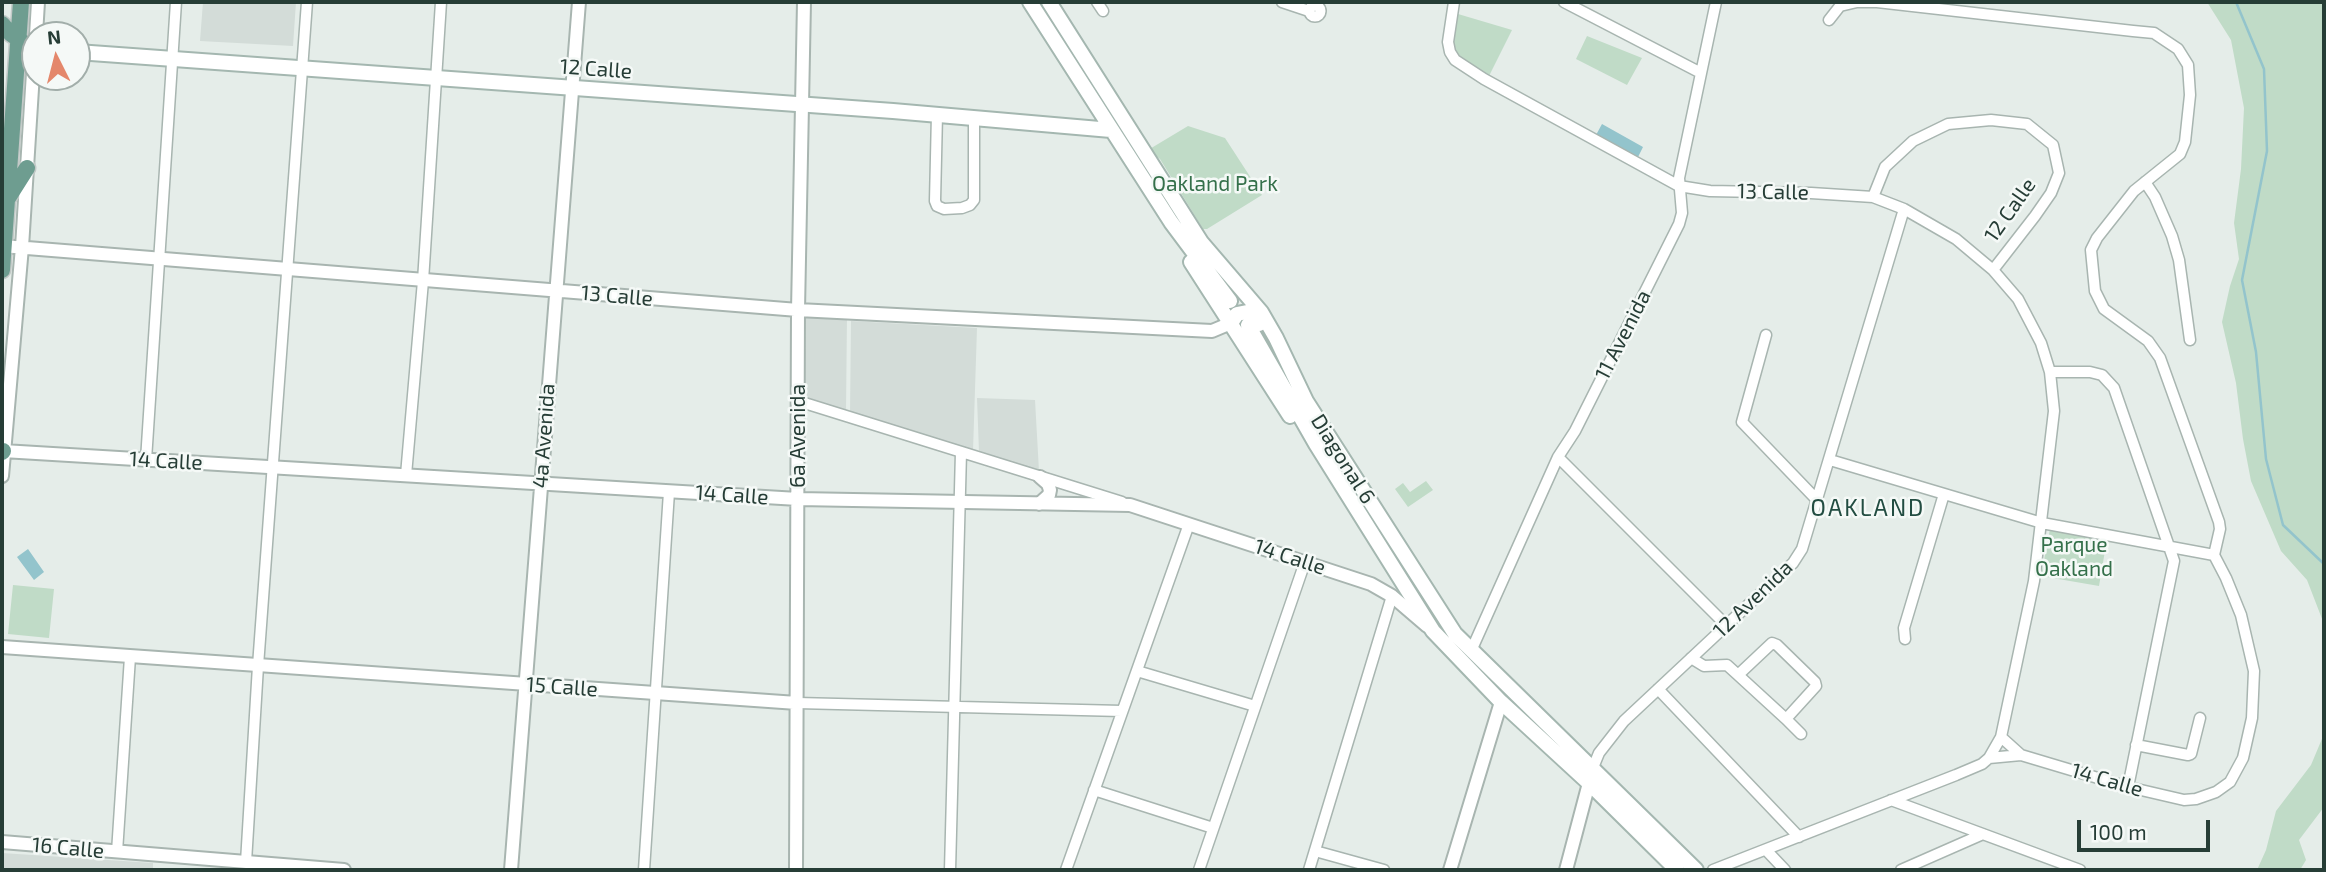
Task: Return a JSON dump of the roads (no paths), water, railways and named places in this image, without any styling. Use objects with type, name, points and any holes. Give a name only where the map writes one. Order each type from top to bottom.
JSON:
[{"type":"main road","points":[[2,270],[12,50],[20,2]]},
{"type":"main road","points":[[1030,2],[1111,130]]},
{"type":"main road","name":"Diagonal 6","points":[[1049,2],[1199,240],[1261,312],[1298,387],[1455,634],[1677,870]]},
{"type":"main road","points":[[2,24],[12,50]]},
{"type":"main road","name":"12 Calle","points":[[91,53],[937,114],[1111,130]]},
{"type":"main road","points":[[1072,125],[1086,121],[1093,112],[1092,70]]},
{"type":"main road","name":"Diagonal 6","points":[[1111,130],[1171,222],[1179,243],[1228,311],[1304,438],[1316,444]]},
{"type":"main road","points":[[7,200],[27,168]]},
{"type":"main road","points":[[1228,311],[1253,314],[1291,382],[1298,387]]},
{"type":"main road","name":"Diagonal 6","points":[[1248,325],[1316,444],[1433,631],[1502,702],[1696,870]]},
{"type":"street","points":[[37,21],[38,2]]},
{"type":"street","points":[[146,460],[176,2]]},
{"type":"street","points":[[246,862],[307,2]]},
{"type":"street","points":[[406,475],[441,2]]},
{"type":"street","name":"4a Avenida","points":[[511,870],[579,2]]},
{"type":"street","name":"6a Avenida","points":[[796,870],[798,310],[804,2]]},
{"type":"street","points":[[1282,2],[1309,10]]},
{"type":"street","name":"13 Calle","points":[[1454,2],[1448,34],[1450,52],[1455,60],[1484,79],[1679,186],[1710,191],[1811,192],[1873,198],[1904,209],[1956,239],[1993,270],[2018,299],[2031,321],[2050,373],[2054,411],[2034,581],[2001,737],[1989,758]]},
{"type":"street","points":[[1564,2],[1700,73]]},
{"type":"street","name":"11 Avenida","points":[[1471,651],[1558,457],[1575,431],[1679,224],[1682,213],[1679,178],[1716,2]]},
{"type":"street","points":[[1829,20],[1840,6],[1857,2],[1877,2],[2154,33],[2178,49],[2188,65],[2190,95],[2185,142],[2180,154],[2134,191],[2104,228],[2091,250],[2095,291],[2104,309],[2148,341],[2160,358],[2220,529],[2214,555],[2042,523],[1830,460]]},
{"type":"street","points":[[2,476],[32,91]]},
{"type":"street","points":[[937,114],[935,201],[937,206],[944,209],[962,208],[974,200],[974,117]]},
{"type":"street","name":"12 Calle","points":[[1873,198],[1885,167],[1913,141],[1948,124],[1991,120],[2027,124],[2053,145],[2059,173],[2035,216],[1993,270]]},
{"type":"street","points":[[2145,182],[2155,197],[2176,248],[2190,340]]},
{"type":"street","name":"12 Avenida","points":[[1566,870],[1590,777],[1599,753],[1607,741],[1658,689],[1793,563],[1802,549],[1904,209]]},
{"type":"street","name":"13 Calle","points":[[3,246],[798,310],[1212,331],[1222,323],[1228,311]]},
{"type":"street","points":[[1766,335],[1742,422],[1817,499]]},
{"type":"street","points":[[2050,373],[2090,372],[2102,375],[2114,388],[2174,561],[2128,787]]},
{"type":"street","points":[[798,401],[1041,477],[1092,498]]},
{"type":"street","name":"14 Calle","points":[[2,452],[798,499],[1038,504],[1092,498],[1130,505],[1371,584],[1392,596],[1433,631]]},
{"type":"street","points":[[950,870],[961,452]]},
{"type":"street","points":[[1558,457],[1726,625]]},
{"type":"street","points":[[1038,504],[1050,491],[1048,484],[1041,477]]},
{"type":"street","points":[[643,870],[669,492]]},
{"type":"street","points":[[1905,639],[1904,628],[1944,494]]},
{"type":"street","points":[[1066,870],[1189,524]]},
{"type":"street","name":"14 Calle","points":[[1989,758],[2021,755],[2128,787],[2184,800],[2216,792],[2230,782],[2243,758],[2252,718],[2254,670],[2241,615],[2227,578],[2214,555]]},
{"type":"street","points":[[1199,870],[1304,562]]},
{"type":"street","points":[[1309,870],[1392,596]]},
{"type":"street","points":[[1738,675],[1767,646],[1772,643],[1777,645],[1816,684],[1786,719]]},
{"type":"street","name":"15 Calle","points":[[2,647],[797,703],[1122,711]]},
{"type":"street","points":[[117,852],[130,657]]},
{"type":"street","points":[[1691,658],[1704,666],[1727,664],[1801,734]]},
{"type":"street","points":[[1137,671],[1255,706]]},
{"type":"street","points":[[1658,689],[1799,837]]},
{"type":"street","points":[[1450,870],[1502,702]]},
{"type":"street","points":[[2136,745],[2188,755],[2194,750],[2200,718]]},
{"type":"street","name":"14 Calle","points":[[2001,737],[2021,755]]},
{"type":"street","points":[[1713,870],[1982,764],[1989,758]]},
{"type":"street","points":[[1094,790],[1213,828]]},
{"type":"street","points":[[1891,800],[2075,870]]},
{"type":"street","points":[[1901,870],[1983,834]]},
{"type":"street","name":"16 Calle","points":[[2,842],[344,870]]},
{"type":"street","points":[[1766,850],[1785,870]]},
{"type":"street","points":[[1315,851],[1384,870]]},
{"type":"water","points":[[1602,124],[1643,147],[1637,159],[1596,135]]},
{"type":"water","points":[[28,549],[44,572],[34,580],[17,557]]},
{"type":"waterway","points":[[2236,2],[2264,69],[2267,151],[2242,280],[2256,352],[2266,459],[2283,525],[2324,564]]},
{"type":"district","name":"OAKLAND","points":[[1868,508]]},
{"type":"park label","name":"Oakland Park","points":[[1215,184]]},
{"type":"park label","name":"Parque Oakland","points":[[2074,557]]}]
